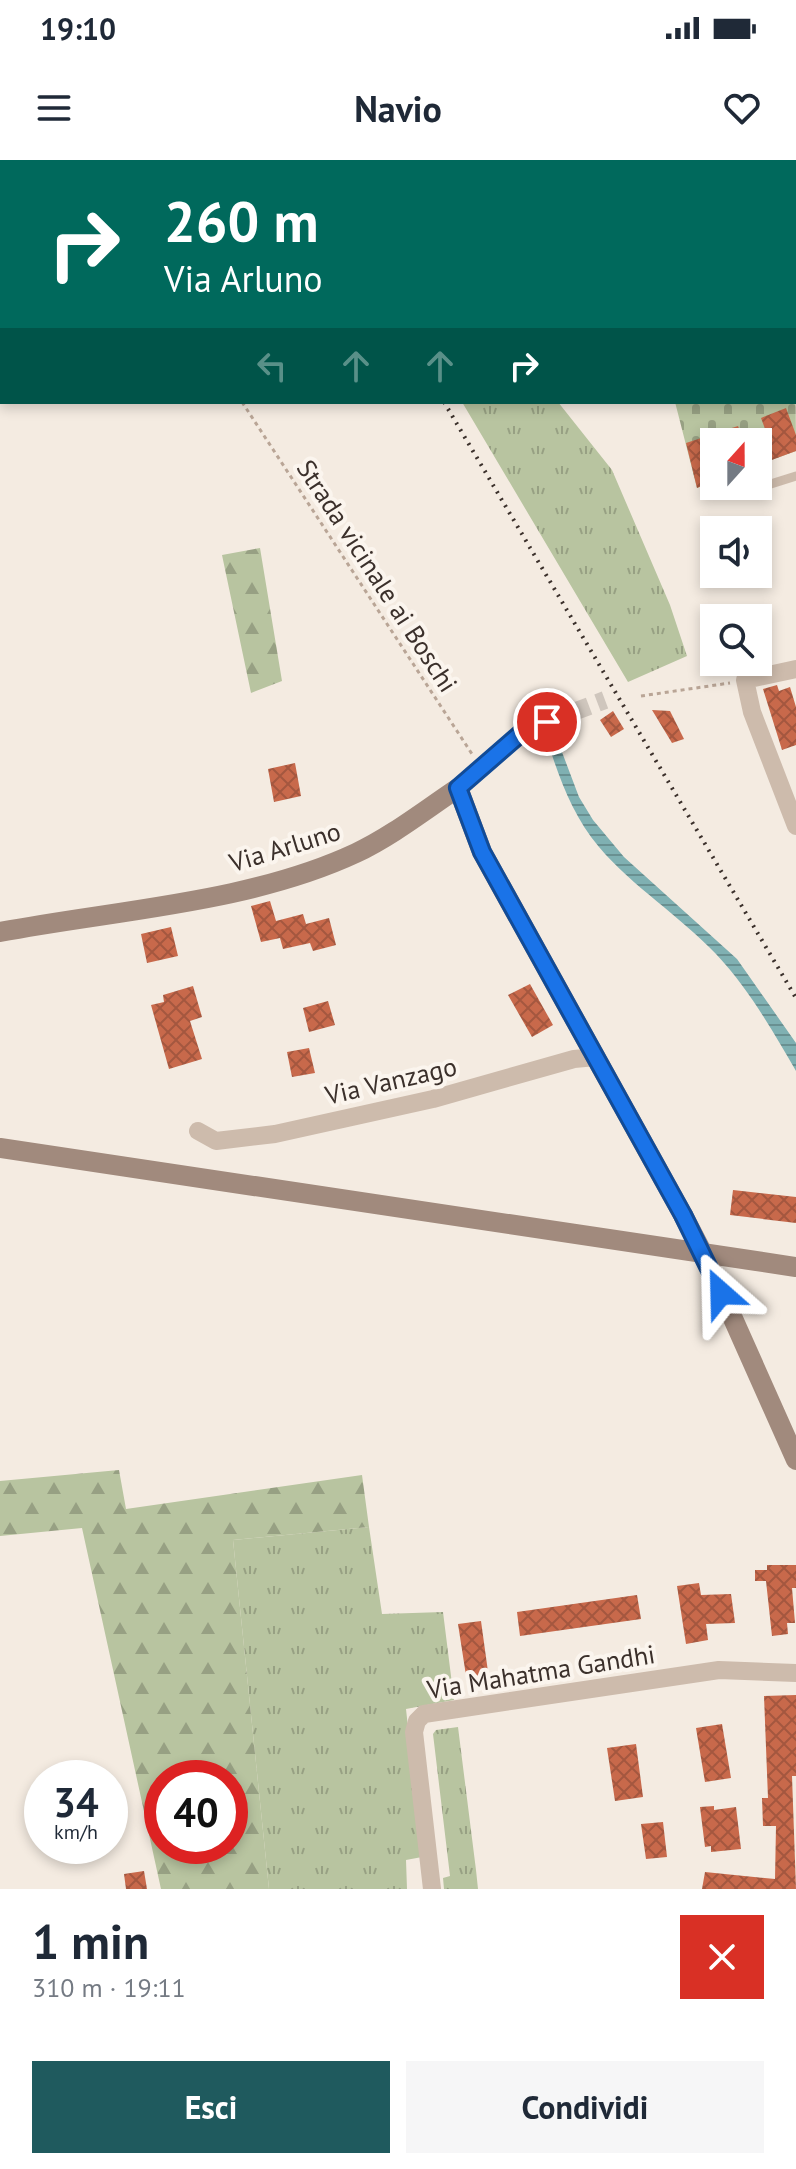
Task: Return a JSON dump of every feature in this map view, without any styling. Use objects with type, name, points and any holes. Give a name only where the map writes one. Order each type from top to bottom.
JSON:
[{"type":"street","points":[[796,669],[745,680],[752,712],[796,826]]},
{"type":"street","name":"Via Arluno","points":[[0,932],[234,891],[299,874],[358,852],[458,788],[527,728],[547,722]]},
{"type":"street","points":[[458,788],[482,852],[710,1267],[794,1452]]},
{"type":"street","name":"Via Vanzago","points":[[198,1131],[205,1137],[224,1142],[275,1134],[433,1099],[574,1059],[596,1057]]},
{"type":"street","points":[[0,1148],[796,1267]]},
{"type":"street","name":"Via Mahatma Gandhi","points":[[432,1889],[414,1732],[417,1721],[424,1714],[719,1670],[796,1673]]},
{"type":"lane","points":[[772,484],[796,476]]},
{"type":"path","name":"Strada vicinale ai Boschi","points":[[243,404],[482,769]]},
{"type":"path","points":[[641,696],[745,680]]},
{"type":"green space","points":[[463,404],[560,404],[612,470],[670,605],[687,656],[628,682]]},
{"type":"green space","points":[[676,404],[796,404],[796,451],[772,460],[772,428],[700,428],[700,487],[697,488]]},
{"type":"green space","points":[[260,548],[282,681],[251,693],[222,555]]},
{"type":"green space","points":[[119,1470],[126,1509],[362,1475],[369,1527],[233,1540],[269,1889],[161,1889],[156,1864],[248,1864],[248,1760],[144,1760],[144,1811],[82,1528],[0,1536],[0,1481]]},
{"type":"green space","points":[[369,1527],[382,1614],[443,1612],[454,1700],[406,1709],[422,1857],[406,1860],[407,1889],[269,1889],[233,1540]]},
{"type":"green space","points":[[458,1727],[478,1889],[444,1889],[443,1878],[450,1876],[433,1734],[436,1730]]},
{"type":"water","points":[[554,731],[579,797],[593,820],[624,857],[737,959],[796,1043],[796,1071],[759,1010],[728,967],[702,940],[612,862],[590,835],[568,797],[548,743],[552,741],[549,732]]},
{"type":"building","points":[[786,408],[796,435],[796,451],[772,460],[772,428],[765,428],[761,418]]},
{"type":"building","points":[[700,438],[700,487],[697,488],[686,443]]},
{"type":"building","points":[[777,685],[779,691],[790,687],[796,707],[796,745],[782,750],[763,689]]},
{"type":"building","points":[[652,710],[670,711],[684,739],[672,743]]},
{"type":"building","points":[[613,711],[624,729],[611,737],[600,720]]},
{"type":"building","points":[[295,763],[301,796],[274,802],[268,769]]},
{"type":"building","points":[[270,901],[276,921],[303,914],[306,924],[329,918],[336,945],[313,951],[310,943],[283,949],[280,938],[261,942],[251,906]]},
{"type":"building","points":[[171,927],[178,956],[147,963],[141,934]]},
{"type":"building","points":[[530,984],[553,1025],[532,1037],[508,995]]},
{"type":"building","points":[[193,986],[202,1017],[190,1021],[202,1059],[169,1069],[151,1005],[164,1002],[163,995]]},
{"type":"building","points":[[328,1001],[335,1025],[309,1032],[303,1008]]},
{"type":"building","points":[[309,1048],[315,1073],[292,1077],[287,1052]]},
{"type":"building","points":[[733,1190],[796,1197],[796,1223],[730,1215]]},
{"type":"building","points":[[767,1565],[796,1565],[796,1588],[792,1588],[795,1623],[787,1623],[788,1634],[772,1636],[766,1581],[755,1581],[755,1570],[767,1570]]},
{"type":"building","points":[[699,1583],[701,1595],[731,1594],[735,1623],[706,1624],[708,1640],[686,1644],[677,1586]]},
{"type":"building","points":[[637,1595],[641,1619],[520,1636],[517,1612]]},
{"type":"building","points":[[481,1621],[489,1679],[467,1682],[458,1624]]},
{"type":"building","points":[[796,1695],[796,1776],[792,1776],[796,1889],[702,1889],[705,1872],[775,1879],[776,1826],[763,1826],[762,1798],[768,1798],[764,1696]]},
{"type":"building","points":[[722,1724],[731,1778],[705,1782],[696,1728]]},
{"type":"building","points":[[636,1744],[643,1797],[615,1801],[607,1748]]},
{"type":"building","points":[[714,1806],[714,1810],[736,1807],[741,1849],[711,1852],[711,1846],[705,1847],[700,1807]]},
{"type":"building","points":[[663,1822],[667,1857],[646,1859],[641,1824]]},
{"type":"building","points":[[144,1871],[147,1889],[126,1889],[124,1874]]},
{"type":"tunnel","points":[[547,722],[605,700]]},
{"type":"railway","points":[[445,404],[796,998]]},
{"type":"route","points":[[547,722],[527,728],[458,788],[482,852],[683,1215],[721,1293]]}]
